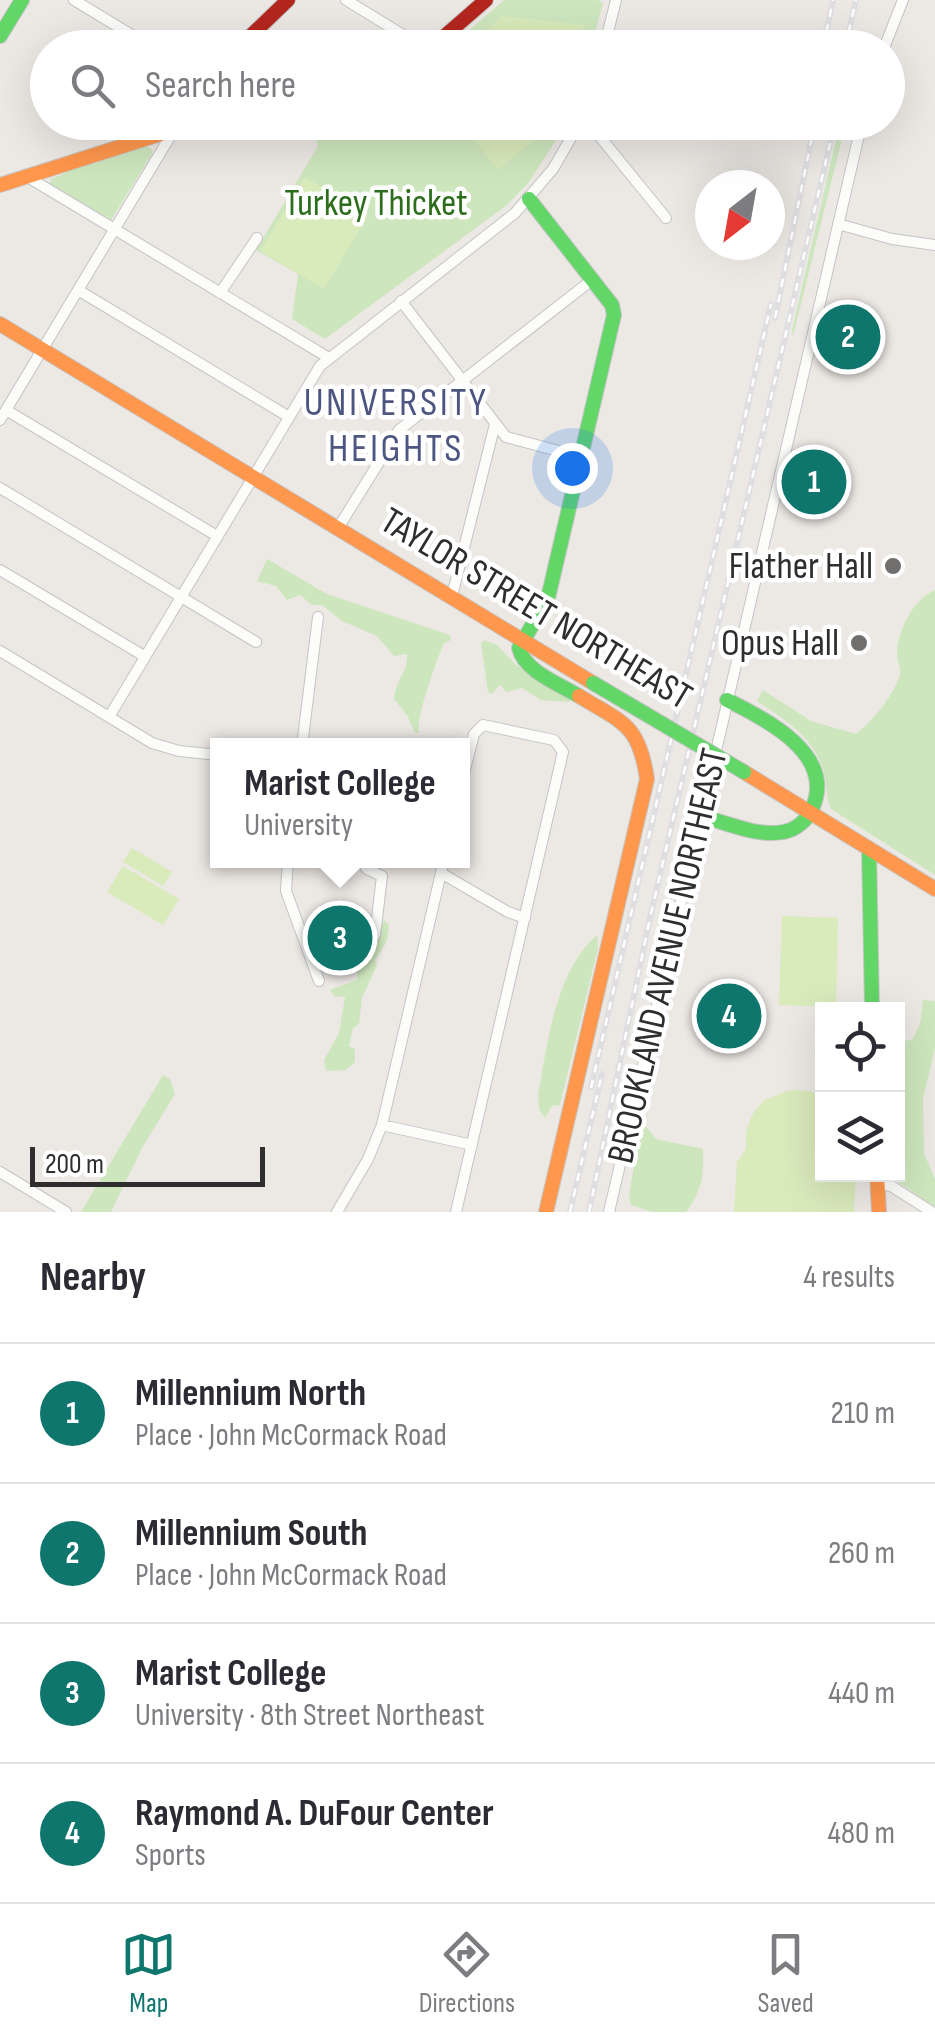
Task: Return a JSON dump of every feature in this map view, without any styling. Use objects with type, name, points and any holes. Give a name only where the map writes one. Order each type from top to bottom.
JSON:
[{"type":"main road","points":[[0,36],[22,0]]},
{"type":"main road","points":[[257,30],[288,0]]},
{"type":"main road","points":[[452,30],[486,0]]},
{"type":"main road","points":[[0,185],[135,140]]},
{"type":"main road","points":[[529,198],[614,312],[548,598],[519,648],[522,660],[632,729],[643,752],[647,779],[546,1212]]},
{"type":"main road","name":"TAYLOR STREET NORTHEAST","points":[[0,324],[935,889]]},
{"type":"main road","points":[[700,816],[778,832],[791,830],[810,812],[817,789],[806,754],[782,730],[727,700]]},
{"type":"main road","points":[[869,849],[872,1002]]},
{"type":"main road","points":[[877,1182],[879,1212]]},
{"type":"street","points":[[74,0],[123,30]]},
{"type":"street","points":[[346,0],[395,30]]},
{"type":"street","points":[[608,30],[616,0]]},
{"type":"street","points":[[891,30],[903,0]]},
{"type":"street","points":[[168,140],[3,415],[217,536]]},
{"type":"street","points":[[109,717],[316,372],[328,358],[506,220],[529,198],[573,140]]},
{"type":"street","points":[[599,140],[666,218]]},
{"type":"street","name":"BROOKLAND AVENUE NORTHEAST","points":[[609,1212],[858,140]]},
{"type":"street","points":[[26,176],[328,358]]},
{"type":"street","points":[[838,224],[892,239],[935,245]]},
{"type":"street","points":[[220,292],[258,238]]},
{"type":"street","points":[[338,528],[396,433],[592,280]]},
{"type":"street","points":[[78,290],[289,417]]},
{"type":"street","points":[[401,301],[495,424],[515,441],[581,456]]},
{"type":"street","points":[[452,596],[495,424]]},
{"type":"street","points":[[0,488],[256,642]]},
{"type":"street","points":[[0,570],[144,656]]},
{"type":"street","points":[[303,738],[318,617]]},
{"type":"street","points":[[0,651],[158,746],[210,754]]},
{"type":"street","points":[[456,1212],[560,768],[561,746],[554,740],[483,725],[474,734],[470,750]]},
{"type":"street","points":[[287,868],[286,891],[320,980]]},
{"type":"street","points":[[366,868],[382,876],[375,935]]},
{"type":"street","points":[[338,1212],[382,1125],[442,868]]},
{"type":"street","points":[[441,873],[525,918]]},
{"type":"street","points":[[382,1125],[472,1145]]},
{"type":"street","points":[[0,1172],[66,1212]]},
{"type":"street","points":[[883,1182],[932,1212]]},
{"type":"green space","points":[[504,0],[603,3],[596,30],[470,30]]},
{"type":"green space","points":[[502,16],[585,25],[584,30],[486,30]]},
{"type":"green space","name":"Turkey Thicket","points":[[316,140],[556,140],[529,182],[507,205],[325,339],[292,319],[298,274],[256,250],[318,146]]},
{"type":"green space","points":[[474,140],[534,140],[498,170]]},
{"type":"green space","points":[[836,140],[842,140],[793,336]]},
{"type":"green space","points":[[146,146],[152,154],[111,220],[50,184],[51,179],[86,164]]},
{"type":"green space","points":[[305,177],[368,215],[324,289],[260,251]]},
{"type":"green space","points":[[267,559],[327,594],[450,635],[427,689],[419,733],[415,733],[394,699],[407,654],[394,656],[377,636],[342,621],[322,605],[312,605],[300,595],[287,600],[276,586],[257,581]]},
{"type":"green space","points":[[935,590],[935,875],[831,809],[823,769],[812,747],[757,701],[763,690],[811,721],[856,734],[881,709],[896,686],[903,626],[913,608]]},
{"type":"green space","points":[[484,640],[497,645],[516,665],[572,697],[569,702],[541,700],[522,688],[507,692],[500,685],[492,694],[488,692],[481,643]]},
{"type":"green space","points":[[132,848],[172,872],[163,886],[123,862]]},
{"type":"green space","points":[[123,866],[179,899],[163,925],[107,892]]},
{"type":"green space","points":[[782,916],[838,918],[836,1002],[815,1002],[815,1006],[779,1005]]},
{"type":"green space","points":[[384,920],[389,925],[387,941],[375,960],[377,965],[362,998],[359,1024],[353,1028],[349,1046],[355,1049],[355,1062],[346,1070],[326,1071],[324,1060],[339,1033],[345,997],[334,996],[330,990],[357,980],[357,968],[378,939]]},
{"type":"green space","points":[[597,935],[598,948],[560,1105],[552,1106],[545,1118],[539,1109],[538,1095],[556,1009],[571,968]]},
{"type":"green space","points":[[923,1000],[935,1001],[935,1048],[923,1099],[924,1154],[935,1179],[935,1207],[898,1182],[905,1182],[905,1040],[912,1040],[920,1024]]},
{"type":"green space","points":[[163,1075],[170,1079],[175,1094],[142,1148],[111,1212],[81,1212]]},
{"type":"green space","points":[[789,1090],[815,1093],[815,1182],[856,1182],[854,1212],[734,1212],[737,1162],[746,1149],[752,1115],[763,1101]]},
{"type":"green space","points":[[644,1124],[656,1139],[703,1149],[701,1182],[686,1212],[652,1212],[631,1205],[629,1195]]},
{"type":"railway","points":[[827,30],[833,0]]},
{"type":"railway","points":[[849,30],[856,0]]},
{"type":"railway","points":[[775,318],[811,140]]},
{"type":"railway","points":[[589,1212],[650,918],[831,140]]},
{"type":"railway","points":[[591,1088],[771,304]]},
{"type":"railway","points":[[570,1212],[602,1074]]},
{"type":"traffic: fast","points":[[0,36],[22,0]]},
{"type":"traffic: fast","points":[[529,199],[612,305],[614,315],[548,598],[519,648],[535,670],[579,696]]},
{"type":"traffic: fast","points":[[593,683],[744,772]]},
{"type":"traffic: fast","points":[[700,816],[752,831],[783,832],[797,827],[807,817],[817,790],[815,772],[794,741],[727,700]]},
{"type":"traffic: fast","points":[[869,849],[872,1002]]},
{"type":"traffic: slow","points":[[0,185],[141,140]]},
{"type":"traffic: slow","points":[[0,324],[593,683]]},
{"type":"traffic: slow","points":[[546,1212],[647,779],[634,736],[579,696]]},
{"type":"traffic: slow","points":[[744,772],[935,889]]},
{"type":"traffic: slow","points":[[877,1182],[879,1212]]},
{"type":"traffic: jam","points":[[257,30],[288,0]]},
{"type":"traffic: jam","points":[[452,30],[486,0]]},
{"type":"place","name":"Millennium South","points":[[848,337]]},
{"type":"place","name":"Millennium North","points":[[814,482]]},
{"type":"place","name":"Flather Hall","points":[[893,566]]},
{"type":"place","name":"Opus Hall","points":[[859,643]]},
{"type":"place","name":"Marist College","points":[[340,938]]},
{"type":"place","name":"Raymond A. DuFour Center","points":[[729,1016]]},
{"type":"district","name":"UNIVERSITY HEIGHTS","points":[[396,426]]}]
